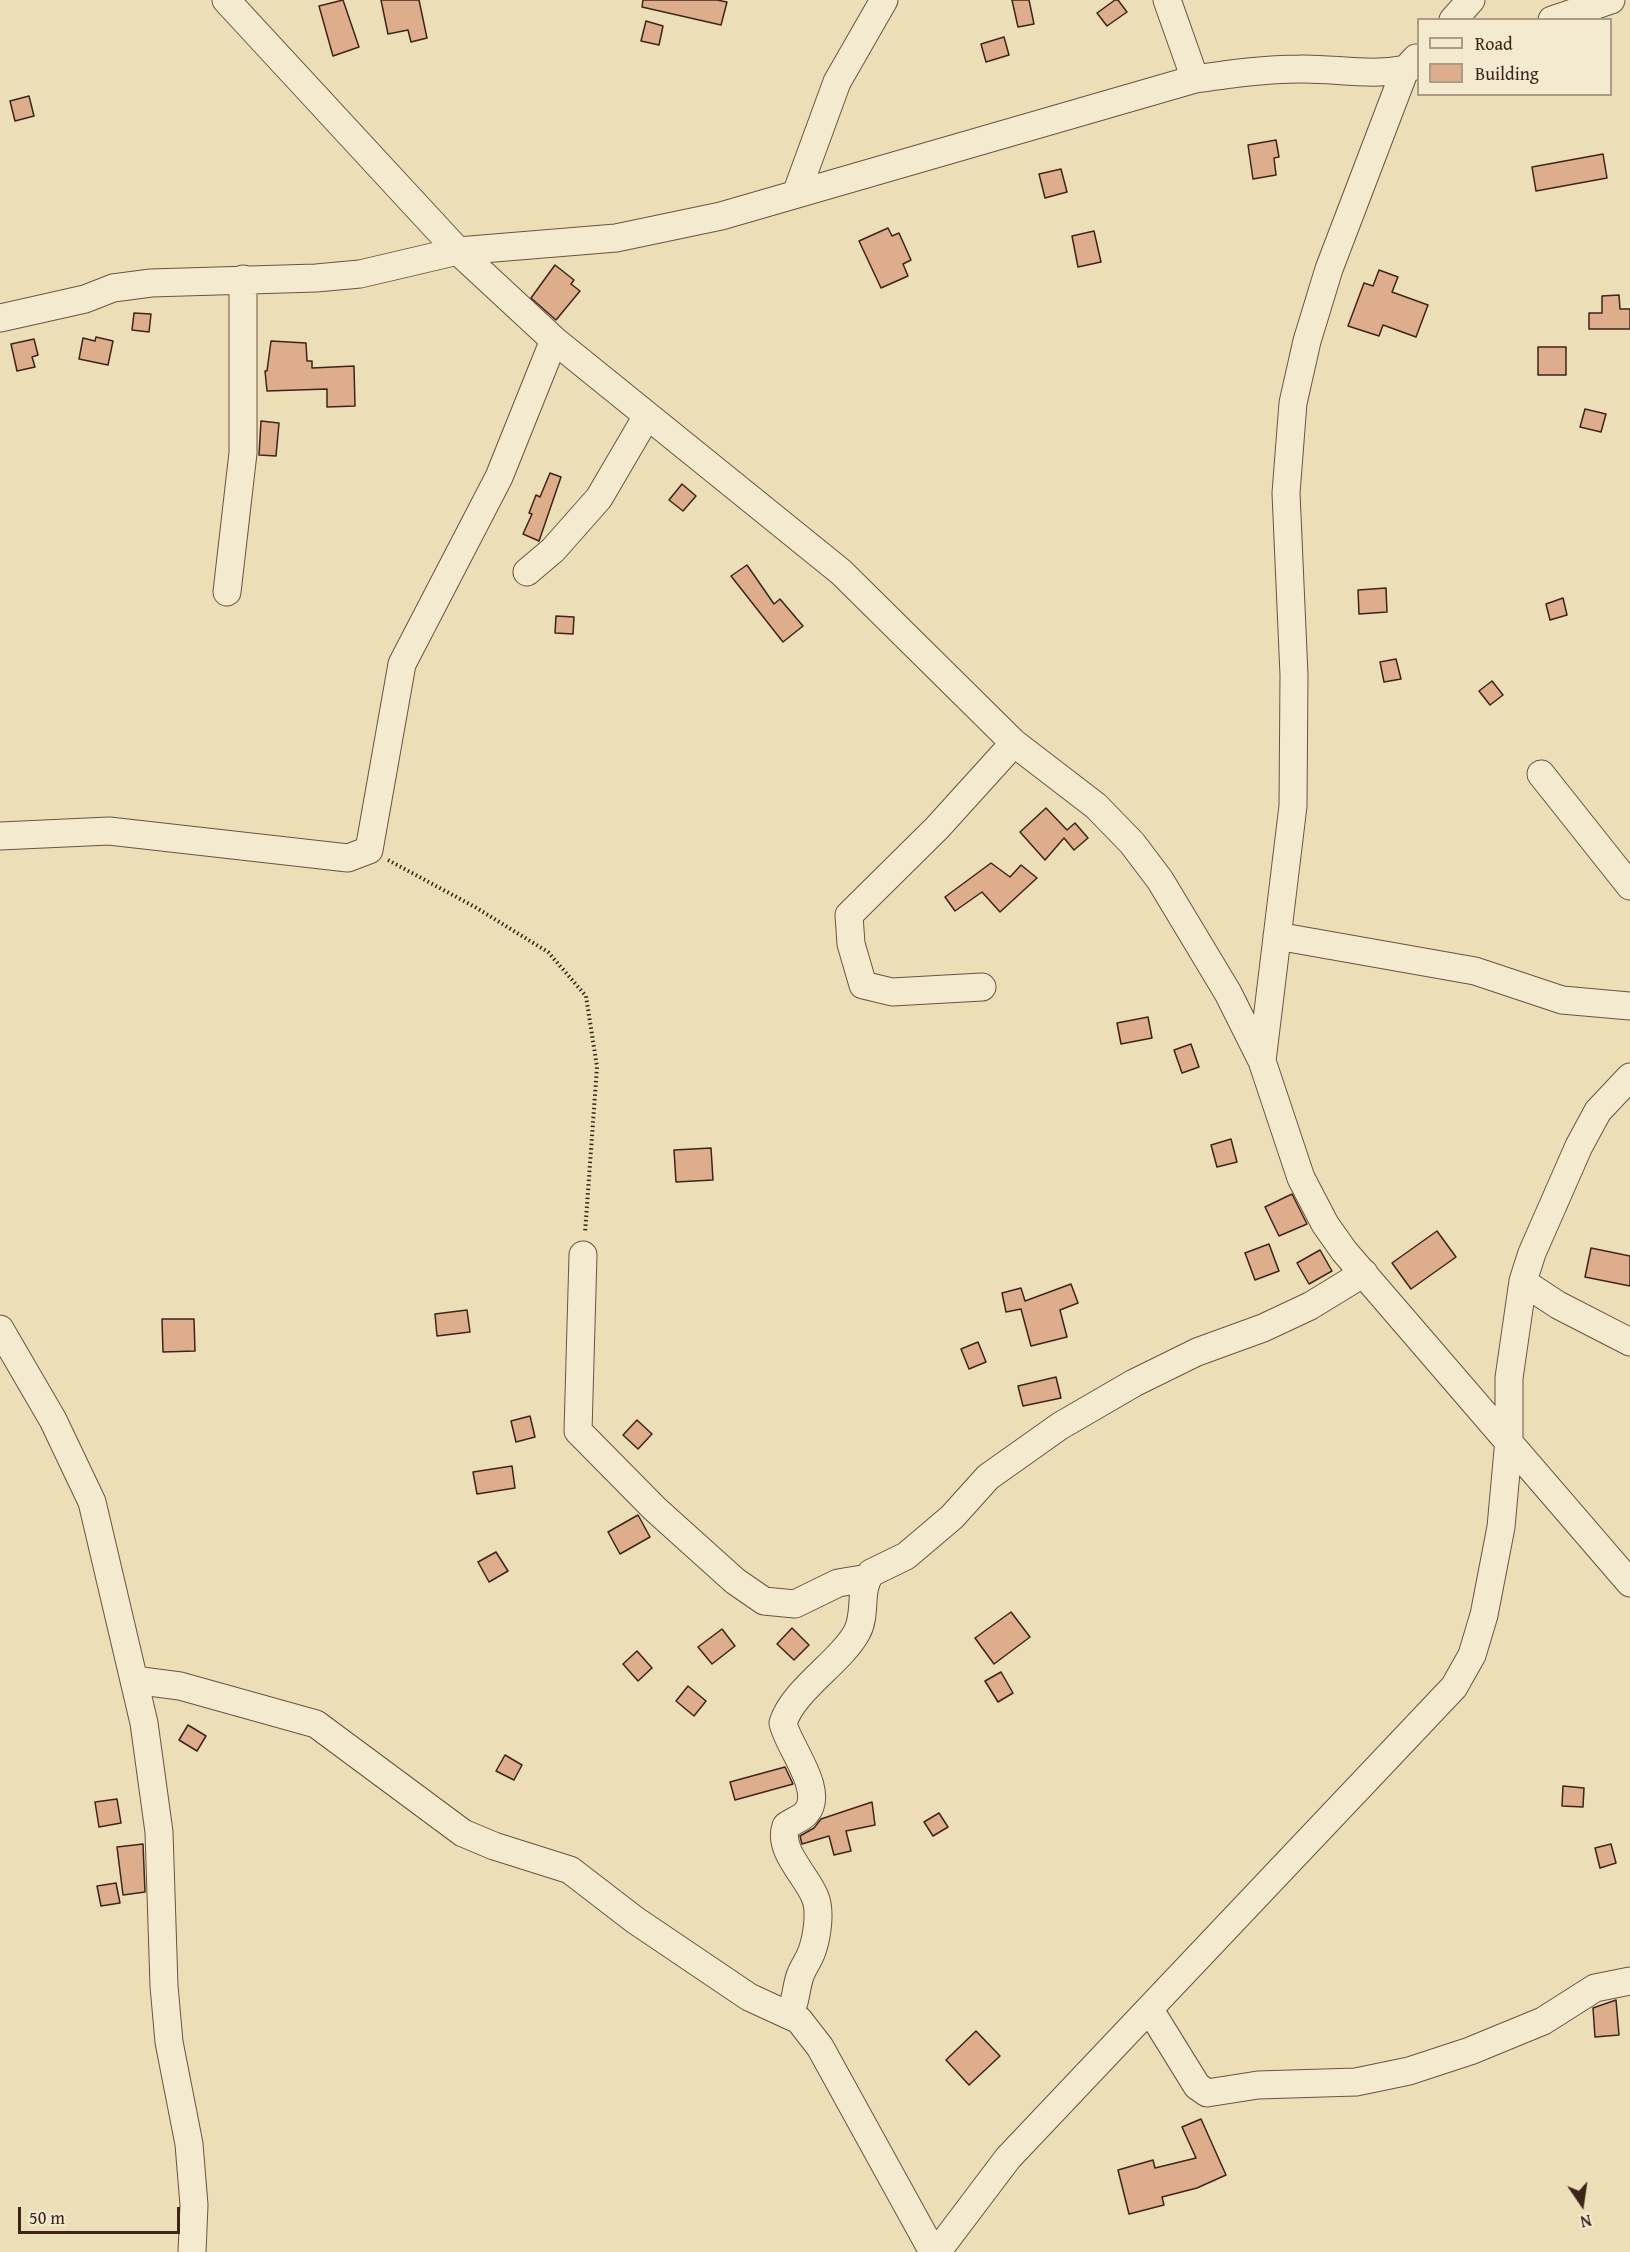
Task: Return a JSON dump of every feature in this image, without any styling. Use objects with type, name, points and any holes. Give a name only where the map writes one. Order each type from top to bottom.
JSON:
[{"type":"street","points":[[226,0],[458,251],[554,340],[841,572],[1014,743],[1096,806],[1132,843],[1160,880],[1222,983],[1262,1061],[1301,1178],[1325,1224],[1364,1273],[1509,1439],[1630,1583]]},
{"type":"street","points":[[796,194],[837,82],[884,0]]},
{"type":"street","points":[[1167,0],[1195,80]]},
{"type":"street","points":[[1455,18],[1471,0]]},
{"type":"street","points":[[1558,18],[1611,0]]},
{"type":"street","points":[[0,318],[85,299],[113,288],[151,283],[316,278],[360,274],[458,251],[616,238],[721,216],[1195,80],[1256,71],[1414,64],[1329,269],[1307,341],[1293,403],[1286,494],[1294,675],[1293,806],[1262,1061]]},
{"type":"street","points":[[227,592],[243,453],[243,279]]},
{"type":"street","points":[[0,836],[109,831],[348,858],[369,850],[402,664],[498,477],[554,340]]},
{"type":"street","points":[[527,572],[553,550],[599,498],[647,416]]},
{"type":"street","points":[[982,987],[892,992],[864,985],[851,944],[849,915],[937,828],[1014,743]]},
{"type":"street","points":[[1540,774],[1630,886]]},
{"type":"street","points":[[1277,936],[1475,971],[1562,1000],[1630,1006]]},
{"type":"street","points":[[134,1680],[180,1686],[316,1724],[463,1833],[494,1846],[549,1861],[570,1870],[635,1920],[749,1997],[799,2020],[820,2047],[935,2252],[1008,2158],[1455,1687],[1472,1655],[1484,1615],[1501,1527],[1509,1439],[1509,1378],[1523,1282],[1532,1253],[1579,1146],[1598,1111],[1630,1077]]},
{"type":"street","points":[[583,1255],[578,1431],[655,1509],[735,1581],[764,1601],[795,1604],[838,1583],[868,1578]]},
{"type":"street","points":[[788,2015],[794,2007],[800,1976],[812,1951],[817,1907],[815,1896],[797,1868],[785,1838],[786,1826],[806,1813],[812,1798],[803,1767],[783,1723],[813,1682],[858,1630],[862,1595],[873,1571],[897,1561],[914,1550],[952,1516],[988,1477],[1060,1426],[1134,1383],[1197,1352],[1263,1328],[1310,1306],[1364,1273]]},
{"type":"street","points":[[1523,1282],[1558,1305],[1630,1342]]},
{"type":"street","points":[[0,1329],[53,1420],[92,1502],[144,1723],[157,1812],[168,2042],[189,2144],[194,2205],[192,2252]]},
{"type":"street","points":[[1150,2010],[1197,2086],[1207,2093],[1258,2085],[1356,2082],[1409,2071],[1459,2055],[1543,2021],[1595,1988],[1630,1981]]},
{"type":"path","points":[[369,850],[474,907],[548,952],[586,996],[597,1067],[583,1255]]},
{"type":"building","points":[[343,0],[359,47],[333,56],[319,6]]},
{"type":"building","points":[[381,0],[419,0],[427,38],[411,42],[408,30],[388,34]]},
{"type":"building","points":[[643,0],[727,2],[721,25],[642,7]]},
{"type":"building","points":[[1012,0],[1029,0],[1034,24],[1018,27]]},
{"type":"building","points":[[1118,0],[1127,12],[1107,26],[1097,13]]},
{"type":"building","points":[[646,21],[663,26],[659,45],[641,41]]},
{"type":"building","points":[[1004,37],[1009,55],[986,62],[981,44]]},
{"type":"building","points":[[29,96],[34,116],[15,121],[10,101]]},
{"type":"building","points":[[1276,140],[1279,157],[1274,158],[1276,175],[1253,179],[1248,145]]},
{"type":"building","points":[[1603,154],[1607,178],[1536,191],[1532,167]]},
{"type":"building","points":[[1061,169],[1067,192],[1045,198],[1039,174]]},
{"type":"building","points":[[888,228],[892,236],[899,233],[911,260],[903,264],[908,276],[881,288],[859,241]]},
{"type":"building","points":[[1094,231],[1101,262],[1078,267],[1072,236]]},
{"type":"building","points":[[555,265],[574,280],[571,284],[580,291],[556,320],[531,298]]},
{"type":"building","points":[[1379,270],[1398,277],[1392,292],[1428,305],[1416,337],[1383,325],[1379,336],[1348,326],[1364,283],[1373,286]]},
{"type":"building","points":[[1619,295],[1620,309],[1630,309],[1630,329],[1589,329],[1589,313],[1602,313],[1602,296]]},
{"type":"building","points":[[134,313],[151,314],[149,332],[132,330]]},
{"type":"building","points":[[96,337],[113,341],[108,365],[79,359],[83,338],[95,341]]},
{"type":"building","points":[[34,339],[38,355],[32,357],[35,367],[17,371],[11,344]]},
{"type":"building","points":[[271,341],[306,343],[307,361],[312,361],[312,368],[354,366],[355,406],[327,407],[327,389],[267,391],[265,371],[267,371]]},
{"type":"building","points":[[1538,347],[1566,347],[1566,375],[1538,375]]},
{"type":"building","points":[[1585,409],[1606,414],[1601,432],[1580,427]]},
{"type":"building","points":[[261,421],[279,423],[276,456],[259,455]]},
{"type":"building","points":[[550,473],[561,477],[539,541],[523,534],[532,514],[529,513],[536,495],[540,497]]},
{"type":"building","points":[[682,484],[696,496],[683,511],[669,500]]},
{"type":"building","points":[[747,565],[774,604],[780,599],[803,626],[783,642],[731,576]]},
{"type":"building","points":[[1386,588],[1387,612],[1359,614],[1358,590]]},
{"type":"building","points":[[1563,598],[1567,615],[1550,620],[1546,604]]},
{"type":"building","points":[[556,616],[574,617],[573,634],[555,633]]},
{"type":"building","points":[[1396,659],[1401,679],[1384,682],[1380,662]]},
{"type":"building","points":[[1492,681],[1503,695],[1490,705],[1479,691]]},
{"type":"building","points":[[1046,808],[1067,830],[1075,823],[1088,838],[1074,850],[1064,838],[1045,860],[1020,832]]},
{"type":"building","points":[[991,863],[1010,877],[1021,865],[1037,878],[1000,912],[982,892],[955,911],[945,897]]},
{"type":"building","points":[[1148,1017],[1152,1038],[1121,1044],[1117,1023]]},
{"type":"building","points":[[1191,1044],[1199,1067],[1182,1073],[1174,1050]]},
{"type":"building","points":[[1231,1139],[1237,1162],[1217,1167],[1211,1145]]},
{"type":"building","points":[[711,1148],[713,1180],[676,1182],[674,1150]]},
{"type":"building","points":[[1292,1194],[1307,1224],[1279,1236],[1265,1207]]},
{"type":"building","points":[[1437,1231],[1456,1257],[1411,1289],[1392,1263]]},
{"type":"building","points":[[1269,1244],[1279,1271],[1255,1280],[1245,1253]]},
{"type":"building","points":[[1591,1248],[1630,1256],[1630,1286],[1585,1277]]},
{"type":"building","points":[[1320,1250],[1332,1271],[1309,1284],[1297,1263]]},
{"type":"building","points":[[1071,1284],[1078,1303],[1060,1310],[1067,1337],[1031,1346],[1021,1309],[1006,1312],[1002,1293],[1021,1288],[1025,1301]]},
{"type":"building","points":[[467,1310],[470,1332],[437,1336],[435,1314]]},
{"type":"building","points":[[162,1319],[194,1319],[195,1351],[163,1352]]},
{"type":"building","points":[[978,1342],[986,1362],[969,1369],[961,1349]]},
{"type":"building","points":[[1056,1377],[1061,1398],[1023,1406],[1018,1386]]},
{"type":"building","points":[[530,1416],[535,1437],[516,1442],[511,1421]]},
{"type":"building","points":[[637,1420],[652,1434],[638,1449],[623,1435]]},
{"type":"building","points":[[512,1466],[515,1488],[477,1494],[473,1472]]},
{"type":"building","points":[[638,1515],[650,1537],[620,1554],[608,1532]]},
{"type":"building","points":[[496,1552],[508,1571],[489,1582],[478,1562]]},
{"type":"building","points":[[1011,1612],[1030,1637],[994,1664],[975,1638]]},
{"type":"building","points":[[792,1628],[809,1645],[794,1660],[777,1644]]},
{"type":"building","points":[[722,1629],[735,1646],[712,1664],[698,1647]]},
{"type":"building","points":[[637,1651],[652,1668],[638,1681],[623,1664]]},
{"type":"building","points":[[1001,1672],[1013,1693],[998,1702],[985,1681]]},
{"type":"building","points":[[688,1686],[706,1701],[694,1716],[676,1701]]},
{"type":"building","points":[[188,1725],[206,1736],[197,1751],[179,1740]]},
{"type":"building","points":[[505,1755],[522,1765],[514,1780],[496,1771]]},
{"type":"building","points":[[785,1767],[793,1784],[735,1800],[730,1782]]},
{"type":"building","points":[[1563,1786],[1584,1788],[1583,1807],[1562,1806]]},
{"type":"building","points":[[117,1799],[121,1823],[99,1827],[95,1802]]},
{"type":"building","points":[[872,1802],[875,1825],[846,1831],[851,1851],[834,1855],[829,1836],[802,1844],[800,1836],[814,1828],[821,1819]]},
{"type":"building","points":[[939,1813],[948,1827],[933,1836],[924,1822]]},
{"type":"building","points":[[143,1844],[145,1892],[123,1895],[117,1847]]},
{"type":"building","points":[[1611,1844],[1616,1863],[1600,1868],[1595,1848]]},
{"type":"building","points":[[116,1883],[120,1903],[101,1906],[97,1886]]},
{"type":"building","points":[[1616,2000],[1619,2035],[1595,2037],[1593,2008]]},
{"type":"building","points":[[976,2031],[1000,2056],[969,2085],[946,2060]]},
{"type":"building","points":[[1201,2119],[1226,2175],[1197,2188],[1162,2197],[1164,2205],[1129,2214],[1118,2170],[1153,2160],[1155,2168],[1196,2158],[1182,2127]]}]
